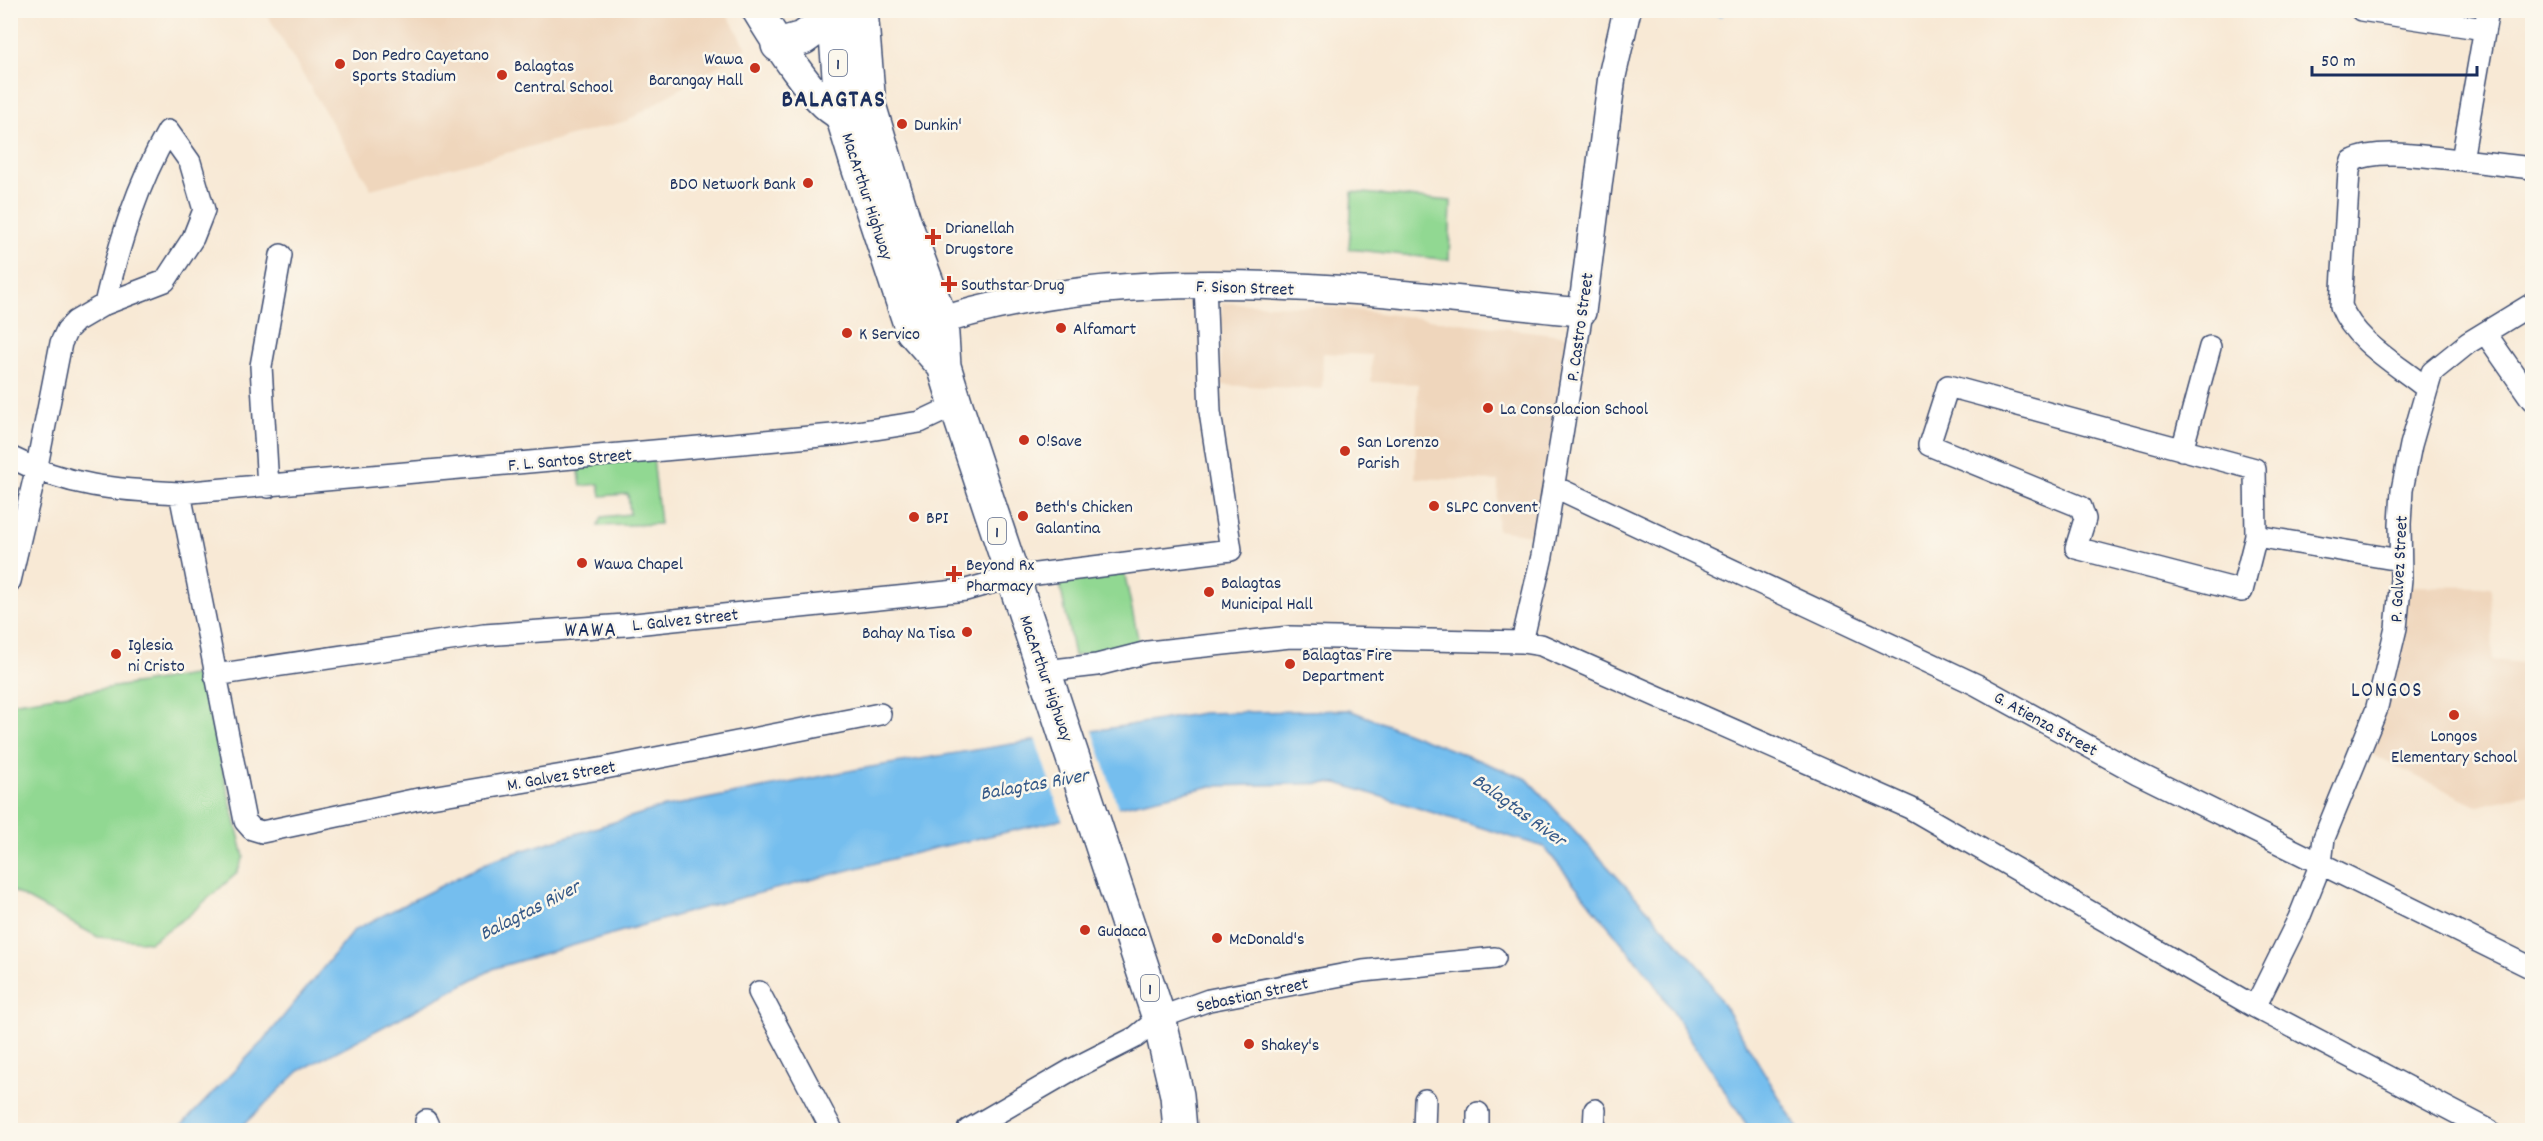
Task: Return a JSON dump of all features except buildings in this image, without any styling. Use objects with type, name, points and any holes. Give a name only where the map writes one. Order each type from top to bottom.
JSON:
[{"type":"highway","points":[[778,45],[803,38],[843,12]]},
{"type":"highway","name":"MacArthur Highway","points":[[843,12],[855,110],[904,220],[926,325],[944,366],[1159,1018],[1177,1095],[1180,1131]]},
{"type":"main road","points":[[757,10],[778,45],[828,109],[855,110]]},
{"type":"street","name":"P. Castro Street","points":[[1522,642],[1555,487],[1582,312],[1612,75],[1627,10]]},
{"type":"street","points":[[2361,10],[2486,20],[2462,160]]},
{"type":"street","points":[[10,581],[36,471],[61,343],[67,330],[76,321],[105,304],[165,281],[193,238],[204,210],[190,162],[168,131],[152,158],[128,220],[105,304]]},
{"type":"street","points":[[2426,388],[2362,337],[2344,316],[2341,306],[2349,171],[2352,161],[2387,154],[2532,168]]},
{"type":"street","points":[[268,487],[261,366],[281,255]]},
{"type":"street","name":"F. Sison Street","points":[[926,325],[973,309],[1047,295],[1205,283],[1433,298],[1582,312]]},
{"type":"street","name":"L. Galvez Street","points":[[215,675],[484,635],[625,625],[966,590],[1012,577],[1231,550],[1210,412],[1205,283]]},
{"type":"street","name":"P. Galvez Street","points":[[2255,1007],[2299,918],[2321,863],[2324,838],[2376,711],[2396,628],[2402,579],[2400,560],[2403,490],[2410,445],[2426,388],[2433,372],[2440,364],[2532,304]]},
{"type":"street","points":[[2486,334],[2532,400]]},
{"type":"street","points":[[2182,450],[2210,347]]},
{"type":"street","points":[[1948,386],[2182,450],[2255,469],[2256,536],[2242,591],[2076,548],[2085,519],[2081,507],[1929,445],[1948,386]]},
{"type":"street","name":"F. L. Santos Street","points":[[10,457],[36,471],[75,484],[180,493],[268,487],[844,434],[921,422],[956,405]]},
{"type":"street","name":"G. Atienza Street","points":[[1555,487],[1977,685],[2137,772],[2532,968]]},
{"type":"street","points":[[180,493],[215,675]]},
{"type":"street","points":[[2256,536],[2400,560]]},
{"type":"street","points":[[1049,683],[1097,664],[1148,652],[1290,637],[1522,642],[1541,645],[1573,657],[1895,800],[2255,1007],[2489,1131]]},
{"type":"street","name":"M. Galvez Street","points":[[215,675],[245,821],[252,829],[262,832],[413,800],[605,768],[880,714]]},
{"type":"street","name":"Sebastian Street","points":[[968,1131],[1073,1069],[1136,1037],[1159,1018],[1209,1000],[1363,971],[1495,958]]},
{"type":"street","points":[[759,992],[832,1131]]},
{"type":"street","points":[[1424,1131],[1425,1100]]},
{"type":"shaded area","name":"Balagtas Central School","points":[[265,11],[725,11],[747,48],[627,121],[371,189]]},
{"type":"shaded area","name":"La Consolacion School","points":[[1222,303],[1328,307],[1570,336],[1539,536],[1497,530],[1498,481],[1415,478],[1418,384],[1371,382],[1372,355],[1323,353],[1322,389],[1220,385]]},
{"type":"shaded area","name":"Longos Elementary School","points":[[2408,586],[2491,587],[2493,660],[2532,664],[2532,793],[2478,806],[2366,752]]},
{"type":"green space","points":[[1352,192],[1451,201],[1449,260],[1349,249]]},
{"type":"green space","points":[[653,457],[660,524],[598,526],[602,517],[630,514],[628,494],[601,496],[599,484],[581,486],[578,466]]},
{"type":"green space","points":[[1124,571],[1139,643],[1074,656],[1060,584]]},
{"type":"green space","points":[[199,674],[244,857],[236,874],[188,916],[150,942],[98,937],[11,890],[11,703]]},
{"type":"water","name":"Balagtas River","points":[[1349,710],[1527,779],[1701,968],[1799,1130],[1750,1130],[1653,981],[1544,847],[1337,783],[1212,786],[931,849],[709,906],[495,968],[299,1071],[238,1130],[177,1130],[265,1039],[354,930],[492,860],[656,809],[859,769],[1203,713]]},
{"type":"pier","points":[[1092,728],[1119,810],[1063,822],[1035,738]]},
{"type":"waterway","points":[[1715,10],[1720,13]]},
{"type":"place","name":"Don Pedro Cayetano Sports Stadium","points":[[340,64]]},
{"type":"place","name":"Wawa Barangay Hall","points":[[755,68]]},
{"type":"place","name":"Balagtas Central School","points":[[502,75]]},
{"type":"place","name":"Dunkin'","points":[[902,124]]},
{"type":"place","name":"BDO Network Bank","points":[[808,183]]},
{"type":"place","name":"Drianellah Drugstore","points":[[933,237]]},
{"type":"place","name":"Southstar Drug","points":[[949,284]]},
{"type":"place","name":"Alfamart","points":[[1061,328]]},
{"type":"place","name":"K Servico","points":[[847,333]]},
{"type":"place","name":"La Consolacion School","points":[[1488,408]]},
{"type":"place","name":"O!Save","points":[[1024,440]]},
{"type":"place","name":"San Lorenzo Parish","points":[[1345,451]]},
{"type":"place","name":"SLPC Convent","points":[[1434,506]]},
{"type":"place","name":"Beth's Chicken Galantina","points":[[1023,516]]},
{"type":"place","name":"BPI","points":[[914,517]]},
{"type":"place","name":"Wawa Chapel","points":[[582,563]]},
{"type":"place","name":"Beyond Rx Pharmacy","points":[[954,574]]},
{"type":"place","name":"Balagtas Municipal Hall","points":[[1209,592]]},
{"type":"place","name":"Bahay Na Tisa","points":[[967,632]]},
{"type":"place","name":"Iglesia ni Cristo","points":[[116,654]]},
{"type":"place","name":"Balagtas Fire Department","points":[[1290,664]]},
{"type":"place","name":"Longos Elementary School","points":[[2454,715]]},
{"type":"place","name":"Gudaca","points":[[1085,930]]},
{"type":"place","name":"McDonald's","points":[[1217,938]]},
{"type":"place","name":"Shakey's","points":[[1249,1044]]},
{"type":"district","name":"BALAGTAS","points":[[834,98]]},
{"type":"district","name":"WAWA","points":[[591,629]]},
{"type":"district","name":"LONGOS","points":[[2387,689]]}]
